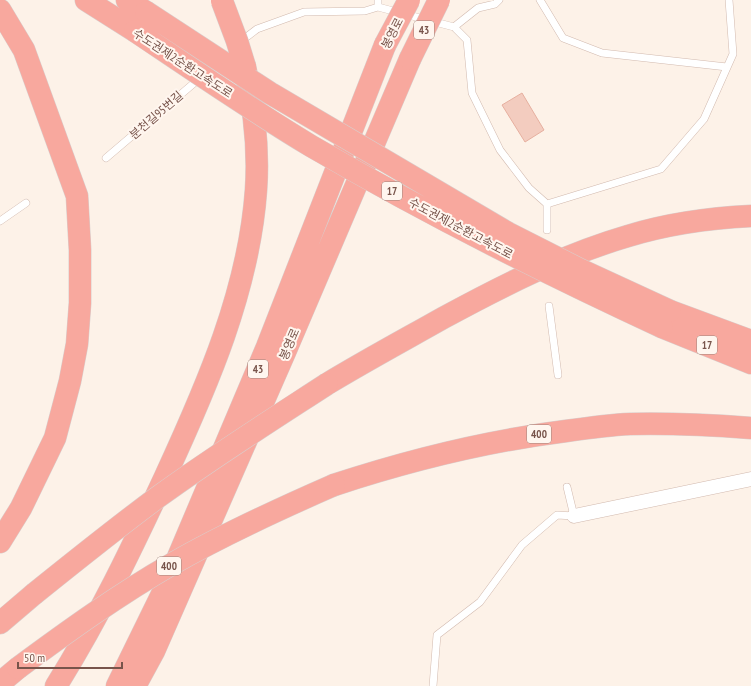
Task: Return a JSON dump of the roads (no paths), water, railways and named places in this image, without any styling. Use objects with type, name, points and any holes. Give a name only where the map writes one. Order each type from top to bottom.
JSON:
[{"type":"highway","name":"수도권제2순환고속도로","points":[[86,0],[310,145],[372,181],[502,250],[588,292],[666,319],[751,341]]},
{"type":"highway","name":"수도권제2순환고속도로","points":[[127,0],[270,93],[508,233],[581,270],[666,319],[751,363]]},
{"type":"highway","points":[[56,686],[79,649],[110,592],[191,420],[219,350],[235,299],[248,249],[256,189],[257,162],[253,106],[237,40],[222,0]]},
{"type":"highway","name":"봉영로","points":[[117,686],[165,588],[261,361],[385,45],[409,0]]},
{"type":"highway","name":"봉영로","points":[[135,686],[154,651],[282,359],[410,59],[439,0]]},
{"type":"highway","points":[[0,10],[24,50],[77,196],[80,250],[80,296],[77,344],[70,381],[55,438],[21,508],[0,542]]},
{"type":"highway","points":[[0,623],[122,524],[244,438],[327,384],[494,290],[579,253],[629,236],[693,222],[751,216]]},
{"type":"highway","name":"400","points":[[0,683],[85,619],[173,564],[249,524],[334,486],[405,462],[529,436],[629,424],[679,424],[751,428]]},
{"type":"street","points":[[574,516],[751,479]]},
{"type":"lane","points":[[454,27],[478,8],[495,4],[499,0]]},
{"type":"lane","points":[[540,0],[563,38],[602,53],[727,67]]},
{"type":"lane","points":[[547,204],[660,169],[704,119],[727,67],[732,54],[729,0]]},
{"type":"lane","points":[[214,66],[234,46],[258,29],[304,12],[365,10],[378,4],[454,27],[466,40],[472,93],[500,150],[529,188],[547,204],[547,230]]},
{"type":"lane","name":"분천길95번길","points":[[106,158],[208,71]]},
{"type":"lane","points":[[0,221],[26,203]]},
{"type":"lane","points":[[549,306],[558,375]]},
{"type":"lane","points":[[433,686],[437,635],[480,602],[522,545],[557,515],[574,516],[567,487]]}]
